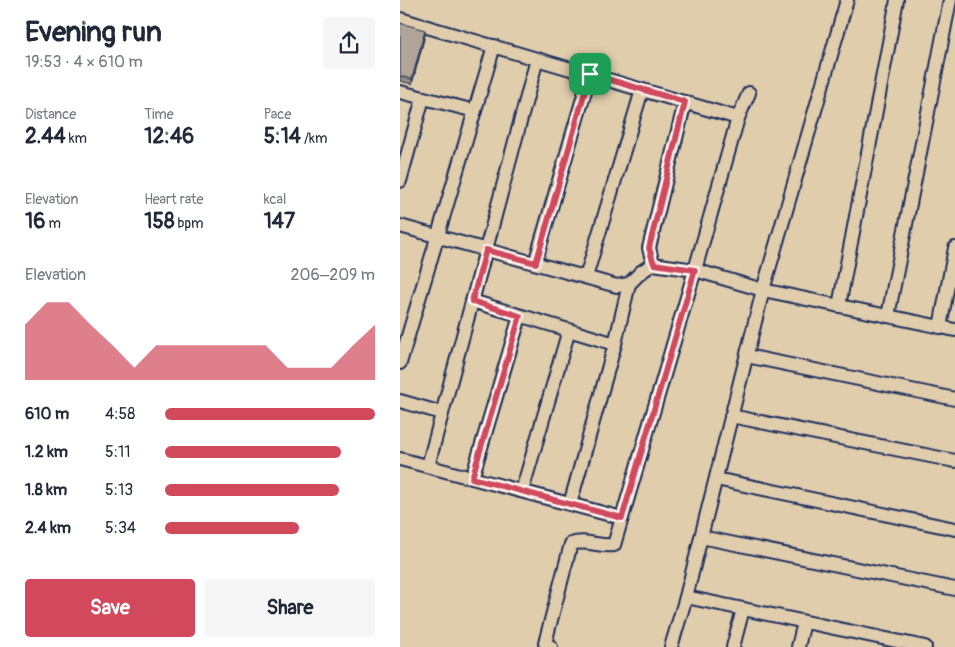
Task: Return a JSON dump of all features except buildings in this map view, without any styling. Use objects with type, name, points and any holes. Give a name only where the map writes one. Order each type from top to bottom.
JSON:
[{"type":"street","points":[[671,647],[686,597],[763,290],[847,0]]},
{"type":"street","points":[[839,306],[898,0]]},
{"type":"street","points":[[888,316],[950,0]]},
{"type":"street","points":[[400,19],[738,118]]},
{"type":"street","points":[[400,363],[494,46]]},
{"type":"street","points":[[428,466],[537,59]]},
{"type":"street","points":[[536,263],[590,74]]},
{"type":"street","points":[[586,277],[642,90]]},
{"type":"street","points":[[400,92],[474,111]]},
{"type":"street","points":[[551,647],[545,643],[571,544],[580,541],[605,546],[614,545],[738,118],[748,93]]},
{"type":"street","points":[[400,181],[423,98]]},
{"type":"street","points":[[654,264],[649,248],[685,102]]},
{"type":"street","points":[[400,226],[617,286],[630,284]]},
{"type":"street","points":[[940,327],[955,248]]},
{"type":"street","points":[[570,504],[630,284],[641,272],[654,264],[695,270],[763,290],[955,330]]},
{"type":"street","points":[[472,301],[615,344]]},
{"type":"street","points":[[472,478],[520,316]]},
{"type":"street","points":[[522,491],[569,330]]},
{"type":"street","points":[[747,356],[955,399]]},
{"type":"street","points":[[400,401],[442,413]]},
{"type":"street","points":[[732,416],[955,461]]},
{"type":"street","points":[[400,459],[622,518]]},
{"type":"street","points":[[716,479],[955,529]]},
{"type":"street","points":[[701,537],[955,589]]},
{"type":"street","points":[[686,597],[917,646]]},
{"type":"street","points":[[733,647],[743,609]]},
{"type":"street","points":[[798,647],[804,622]]},
{"type":"route","points":[[590,74],[685,102],[649,248],[654,264],[695,270],[622,518],[472,478],[520,316],[472,301],[486,250],[536,263],[590,74]]}]
